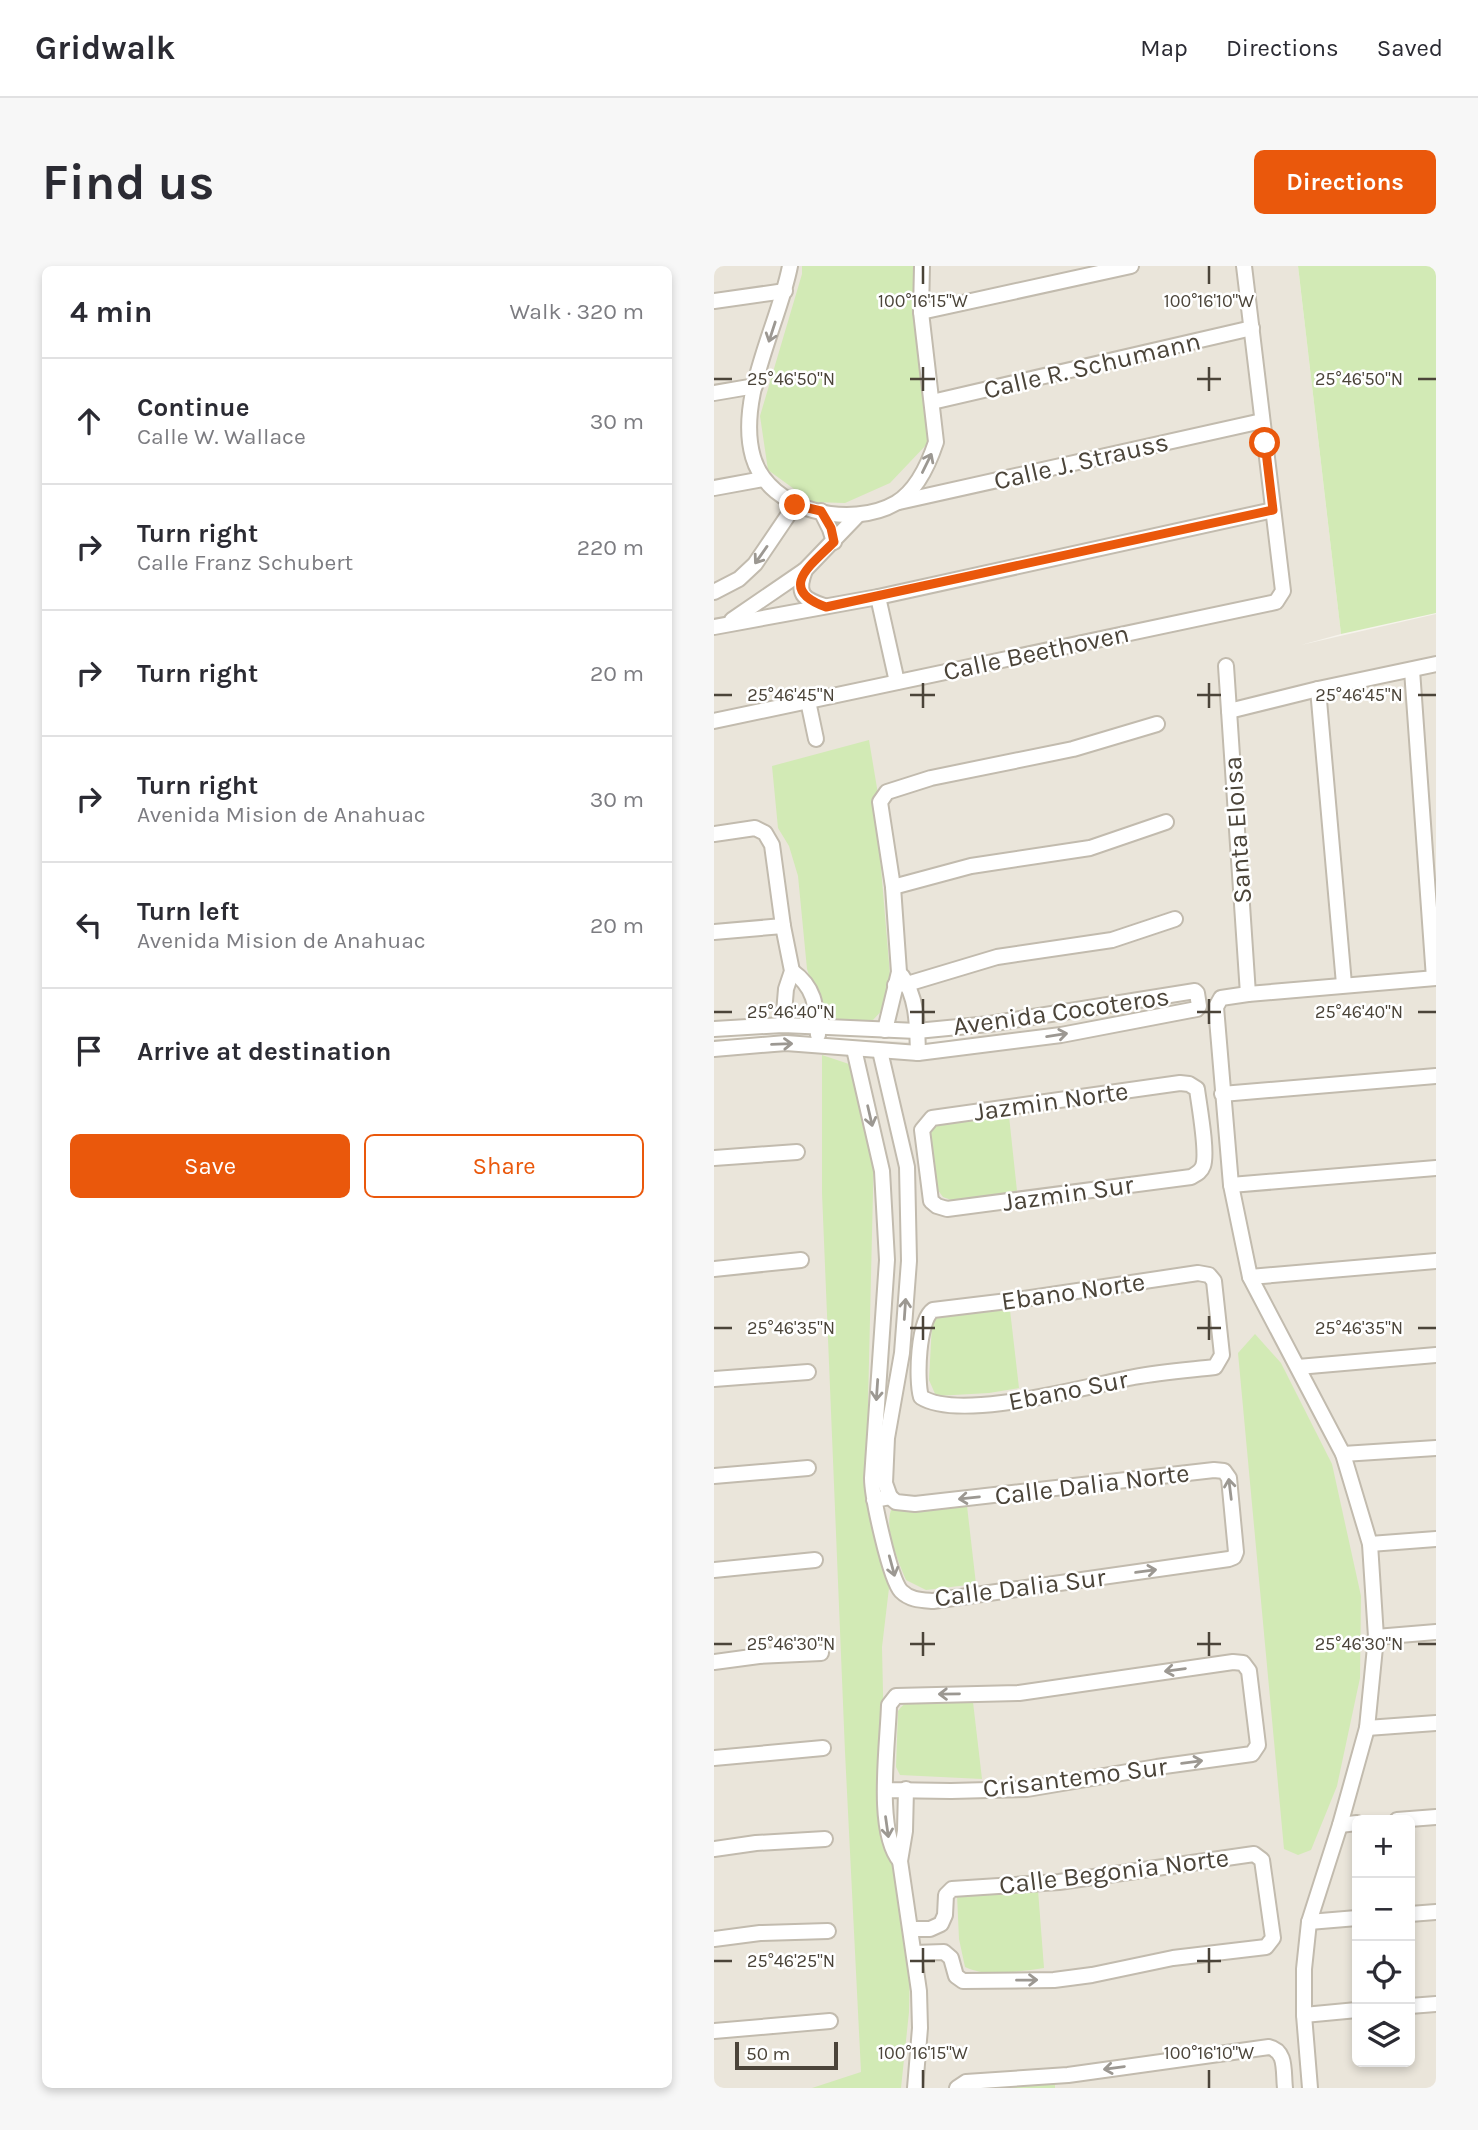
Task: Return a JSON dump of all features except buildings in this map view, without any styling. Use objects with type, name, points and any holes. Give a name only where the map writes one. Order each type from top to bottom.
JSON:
[{"type":"street","points":[[790,266],[755,386],[749,431],[753,457],[764,479],[795,505],[857,516]]},
{"type":"street","points":[[899,502],[919,478],[930,460],[936,442],[921,312],[922,266]]},
{"type":"street","points":[[921,312],[1131,266]]},
{"type":"street","points":[[720,626],[878,597],[1273,510],[1244,266]]},
{"type":"street","points":[[714,301],[785,290]]},
{"type":"street","name":"Calle R. Schumann","points":[[932,402],[1252,328]]},
{"type":"street","points":[[714,393],[755,386]]},
{"type":"street","name":"Calle J. Strauss","points":[[857,516],[878,512],[899,502],[1262,421]]},
{"type":"street","points":[[714,488],[764,479]]},
{"type":"street","points":[[714,592],[739,579],[755,564],[795,505]]},
{"type":"street","name":"Calle Beethoven","points":[[714,721],[1276,602],[1283,591],[1273,510]]},
{"type":"street","points":[[821,511],[831,528],[834,542]]},
{"type":"street","points":[[720,626],[805,570],[857,516]]},
{"type":"street","points":[[805,570],[801,581],[802,594],[806,599],[826,607]]},
{"type":"street","points":[[878,597],[897,682]]},
{"type":"street","points":[[1229,711],[1436,664]]},
{"type":"street","name":"Santa Eloisa","points":[[1226,666],[1248,994]]},
{"type":"street","points":[[1310,2088],[1304,2015],[1304,1969],[1309,1922],[1367,1728],[1376,1637],[1370,1544],[1343,1454],[1250,1277],[1231,1185],[1216,1007],[1221,998],[1248,994],[1435,978],[1412,670]]},
{"type":"street","points":[[1318,689],[1343,984]]},
{"type":"street","points":[[808,701],[816,739]]},
{"type":"street","points":[[885,1030],[900,980],[893,887],[880,802],[887,792],[930,778],[1073,749],[1157,724]]},
{"type":"street","points":[[893,887],[971,866],[1090,848],[1166,822]]},
{"type":"street","points":[[714,834],[755,828],[765,833],[772,845],[792,971],[786,989],[783,1025]]},
{"type":"street","points":[[900,980],[997,957],[1112,940],[1175,919]]},
{"type":"street","points":[[714,932],[783,926]]},
{"type":"street","points":[[792,971],[806,981],[811,990],[818,1045]]},
{"type":"street","points":[[900,980],[914,1002],[918,1054]]},
{"type":"street","name":"Avenida Cocoteros","points":[[714,1028],[783,1025],[917,1031],[989,1024],[1195,991],[1199,1006],[1197,1009],[1061,1035],[918,1054],[786,1044],[714,1049]]},
{"type":"street","points":[[854,1049],[883,1171],[887,1261],[880,1354],[880,1438],[884,1483],[890,1497]]},
{"type":"street","points":[[880,1051],[907,1167],[909,1261],[902,1353],[880,1438]]},
{"type":"street","points":[[1222,1094],[1436,1076]]},
{"type":"street","name":"Jazmin Norte","points":[[926,1167],[922,1130],[932,1118],[1180,1083],[1197,1089],[1202,1132]]},
{"type":"street","name":"Jazmin Sur","points":[[926,1167],[931,1201],[947,1209],[1191,1177],[1204,1165],[1202,1132]]},
{"type":"street","points":[[714,1158],[797,1152]]},
{"type":"street","points":[[883,1171],[926,1167]]},
{"type":"street","points":[[1231,1185],[1436,1168]]},
{"type":"street","points":[[714,1269],[801,1260]]},
{"type":"street","points":[[1250,1277],[1436,1261]]},
{"type":"street","name":"Ebano Norte","points":[[920,1353],[923,1321],[933,1310],[1198,1273],[1209,1275],[1214,1281],[1220,1322]]},
{"type":"street","name":"Ebano Sur","points":[[920,1353],[918,1388],[921,1397],[934,1404],[994,1404],[1137,1376],[1215,1367],[1222,1355],[1220,1322]]},
{"type":"street","points":[[880,1354],[920,1353]]},
{"type":"street","points":[[1298,1367],[1436,1355]]},
{"type":"street","points":[[714,1379],[808,1372]]},
{"type":"street","name":"Calle Dalia Sur","points":[[880,1438],[872,1478],[874,1500],[897,1585],[910,1597],[933,1601],[1234,1557]]},
{"type":"street","points":[[1343,1454],[1436,1448]]},
{"type":"street","points":[[714,1476],[808,1468]]},
{"type":"street","name":"Calle Dalia Norte","points":[[874,1500],[890,1497],[896,1502],[915,1504],[1219,1470],[1224,1471],[1230,1478],[1236,1552],[1234,1557]]},
{"type":"street","points":[[1370,1544],[1436,1539]]},
{"type":"street","points":[[714,1570],[816,1559]]},
{"type":"street","points":[[1376,1637],[1436,1632]]},
{"type":"street","points":[[714,1662],[759,1656],[821,1653]]},
{"type":"street","name":"Crisantemo Sur","points":[[1238,1661],[1249,1671],[1258,1745],[1249,1755],[1157,1766],[1027,1789],[906,1789],[886,1790],[890,1704],[893,1698],[900,1695],[1019,1693],[1238,1661]]},
{"type":"street","points":[[1367,1728],[1436,1723]]},
{"type":"street","points":[[714,1759],[823,1748]]},
{"type":"street","points":[[906,1789],[905,1831],[900,1861],[914,1953],[920,2028],[915,2088]]},
{"type":"street","points":[[886,1790],[888,1836],[892,1851],[900,1861]]},
{"type":"street","points":[[1415,1819],[1436,1817]]},
{"type":"street","points":[[1340,1825],[1352,1824]]},
{"type":"street","points":[[714,1849],[756,1843],[825,1839]]},
{"type":"street","name":"Calle Begonia Norte","points":[[911,1929],[941,1924],[945,1915],[946,1895],[952,1889],[1059,1882],[1254,1854],[1262,1860],[1273,1938],[1266,1947],[1173,1958],[1054,1980],[963,1981],[956,1976],[951,1958],[942,1952],[914,1953]]},
{"type":"street","points":[[1415,1914],[1436,1912]]},
{"type":"street","points":[[1309,1922],[1352,1918]]},
{"type":"street","points":[[714,1939],[760,1933],[828,1931]]},
{"type":"street","points":[[1415,2006],[1436,2004]]},
{"type":"street","points":[[1304,2015],[1352,2010]]},
{"type":"street","points":[[714,2031],[830,2021]]},
{"type":"street","points":[[957,2088],[966,2082],[1068,2075],[1269,2047],[1278,2050],[1282,2056],[1285,2086]]},
{"type":"shaded area","points":[[714,266],[1298,266],[1341,634],[1301,645],[1436,614],[1436,2088],[714,2088],[714,1039],[817,1038],[934,1043],[1178,999],[917,1031],[714,1028]]},
{"type":"green space","points":[[802,266],[913,266],[928,443],[890,483],[845,503],[812,502],[768,470],[760,416],[802,274]]},
{"type":"green space","points":[[1298,266],[1436,266],[1436,613],[1341,634]]},
{"type":"green space","points":[[869,740],[878,794],[880,856],[890,975],[885,1007],[873,1020],[833,1020],[817,1001],[807,969],[798,876],[789,846],[778,828],[772,766]]},
{"type":"green space","points":[[822,1055],[852,1065],[874,1150],[868,1403],[870,1508],[889,1588],[882,1647],[886,1828],[910,1967],[909,2012],[901,2088],[812,2088],[861,2072],[822,1193]]},
{"type":"green space","points":[[1009,1116],[1017,1191],[954,1201],[943,1197],[937,1189],[929,1136],[934,1126],[947,1122]]},
{"type":"green space","points":[[1010,1310],[1019,1388],[936,1396],[929,1380],[932,1324],[937,1317],[946,1313]]},
{"type":"green space","points":[[1255,1334],[1281,1363],[1332,1464],[1361,1596],[1360,1678],[1337,1786],[1311,1850],[1298,1855],[1284,1849],[1238,1353]]},
{"type":"green space","points":[[967,1506],[976,1584],[926,1590],[906,1580],[890,1534],[892,1508]]},
{"type":"green space","points":[[927,1698],[973,1702],[982,1779],[900,1775],[896,1767],[898,1711],[904,1704]]},
{"type":"green space","points":[[1038,1890],[1044,1968],[994,1973],[965,1967],[959,1939],[957,1895]]},
{"type":"green space","points":[[1055,2082],[1055,2088],[965,2088]]},
{"type":"route","points":[[795,505],[821,511],[831,528],[834,542],[805,570],[801,581],[802,594],[806,599],[826,607],[1273,510],[1265,443]]}]
